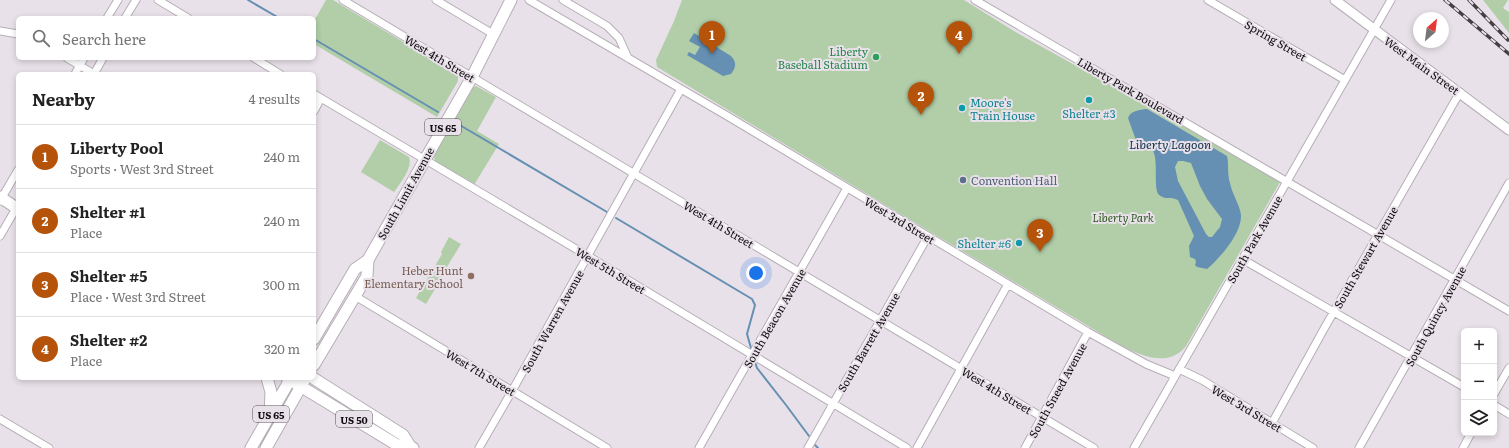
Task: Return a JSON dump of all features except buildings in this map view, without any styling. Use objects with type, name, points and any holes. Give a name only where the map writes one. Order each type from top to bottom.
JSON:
[{"type":"highway","name":"South Limit Avenue","points":[[316,362],[366,276],[368,260],[424,159],[472,77],[511,0]]},
{"type":"highway","points":[[1,199],[16,206]]},
{"type":"highway","name":"South Limit Avenue","points":[[316,336],[355,269],[368,260]]},
{"type":"highway","points":[[268,380],[271,392],[269,416]]},
{"type":"highway","name":"US 65","points":[[251,448],[288,380]]},
{"type":"highway","name":"US 50","points":[[294,380],[304,382],[397,445],[412,447]]},
{"type":"highway","name":"US 50","points":[[316,380],[403,435],[412,447]]},
{"type":"highway","name":"US 65","points":[[266,448],[304,382]]},
{"type":"main road","name":"West Main Street","points":[[1335,0],[1509,130]]},
{"type":"street","points":[[109,16],[118,0]]},
{"type":"street","points":[[126,16],[136,0]]},
{"type":"street","points":[[158,0],[185,16]]},
{"type":"street","name":"West 4th Street","points":[[343,0],[1094,448]]},
{"type":"street","points":[[436,0],[493,34]]},
{"type":"street","name":"West 3rd Street","points":[[530,0],[1088,332],[1146,364],[1202,380],[1313,448]]},
{"type":"street","points":[[563,0],[607,26],[619,38],[628,58]]},
{"type":"street","name":"Liberty Park Boulevard","points":[[975,0],[1509,311]]},
{"type":"street","name":"Spring Street","points":[[1208,0],[1345,80]]},
{"type":"street","name":"South Park Avenue","points":[[1136,447],[1391,0]]},
{"type":"street","points":[[0,31],[16,34]]},
{"type":"street","points":[[70,60],[90,72]]},
{"type":"street","points":[[76,72],[83,60]]},
{"type":"street","points":[[95,72],[102,60]]},
{"type":"street","points":[[257,60],[277,72]]},
{"type":"street","name":"South Warren Avenue","points":[[479,448],[681,89]]},
{"type":"street","name":"South Stewart Avenue","points":[[1272,424],[1334,311],[1460,92]]},
{"type":"street","name":"West 5th Street","points":[[316,95],[588,256],[907,448]]},
{"type":"street","points":[[316,107],[321,98]]},
{"type":"street","points":[[1,199],[16,173]]},
{"type":"street","name":"South Quincy Avenue","points":[[1359,448],[1509,183]]},
{"type":"street","name":"South Beacon Avenue","points":[[699,448],[848,188]]},
{"type":"street","points":[[0,236],[16,209]]},
{"type":"street","name":"South Barrett Avenue","points":[[808,448],[928,236]]},
{"type":"street","points":[[1242,259],[1461,385]]},
{"type":"street","points":[[917,448],[1008,284]]},
{"type":"street","name":"West 7th Street","points":[[355,296],[607,448]]},
{"type":"street","name":"South Sneed Avenue","points":[[1025,448],[1088,332]]},
{"type":"street","points":[[1497,389],[1509,368]]},
{"type":"street","points":[[1497,407],[1509,414]]},
{"type":"street","points":[[0,419],[49,448]]},
{"type":"street","points":[[1463,448],[1469,436]]},
{"type":"green space","points":[[326,0],[333,0],[457,74],[458,81],[437,117],[316,45],[316,18]]},
{"type":"green space","name":"Liberty Park","points":[[682,0],[964,0],[1019,34],[1125,93],[1141,98],[1280,182],[1186,346],[1179,353],[1171,357],[1154,358],[1146,356],[1120,345],[657,67],[656,60]]},
{"type":"green space","points":[[1483,0],[1508,0],[1503,8],[1509,12],[1509,33]]},
{"type":"green space","points":[[476,86],[496,97],[477,131],[499,144],[474,185],[436,162],[434,158],[435,153],[472,88]]},
{"type":"green space","points":[[380,140],[409,157],[410,161],[408,171],[394,192],[361,172]]},
{"type":"green space","points":[[449,237],[461,244],[426,304],[416,298],[442,254],[441,252]]},
{"type":"water","points":[[694,33],[731,56],[735,65],[731,74],[723,76],[687,55],[689,52],[695,55],[700,47],[689,41]]},
{"type":"water","name":"Liberty Lagoon","points":[[1147,109],[1227,156],[1229,180],[1232,191],[1238,203],[1241,215],[1240,222],[1238,229],[1229,245],[1207,269],[1197,267],[1195,265],[1195,259],[1190,257],[1189,246],[1194,236],[1178,200],[1166,198],[1158,194],[1156,183],[1156,162],[1153,151],[1148,146],[1137,143],[1128,118],[1133,112]],"holes":[[[1178,161],[1191,163],[1207,199],[1222,219],[1220,227],[1212,237],[1209,237],[1206,234],[1178,181],[1175,167]]]},
{"type":"waterway","points":[[248,0],[276,16]]},
{"type":"waterway","points":[[316,40],[438,112]]},
{"type":"waterway","points":[[458,124],[607,212]]},
{"type":"waterway","points":[[616,218],[752,299],[755,305],[747,334],[751,348]]},
{"type":"waterway","points":[[755,362],[757,368],[809,436]]},
{"type":"waterway","points":[[815,445],[818,448]]},
{"type":"railway","points":[[1445,0],[1509,54]]},
{"type":"railway","points":[[1469,0],[1508,40]]},
{"type":"place","name":"Liberty Pool","points":[[712,54]]},
{"type":"place","name":"Shelter #2","points":[[959,54]]},
{"type":"place","name":"Liberty Baseball Stadium","points":[[876,57]]},
{"type":"place","name":"Shelter #3","points":[[1089,100]]},
{"type":"place","name":"Moore's Train House","points":[[962,108]]},
{"type":"place","name":"Shelter #1","points":[[921,115]]},
{"type":"place","name":"Convention Hall","points":[[963,180]]},
{"type":"place","name":"Shelter #6","points":[[1019,243]]},
{"type":"place","name":"Shelter #5","points":[[1040,252]]},
{"type":"place","name":"Heber Hunt Elementary School","points":[[471,276]]}]
